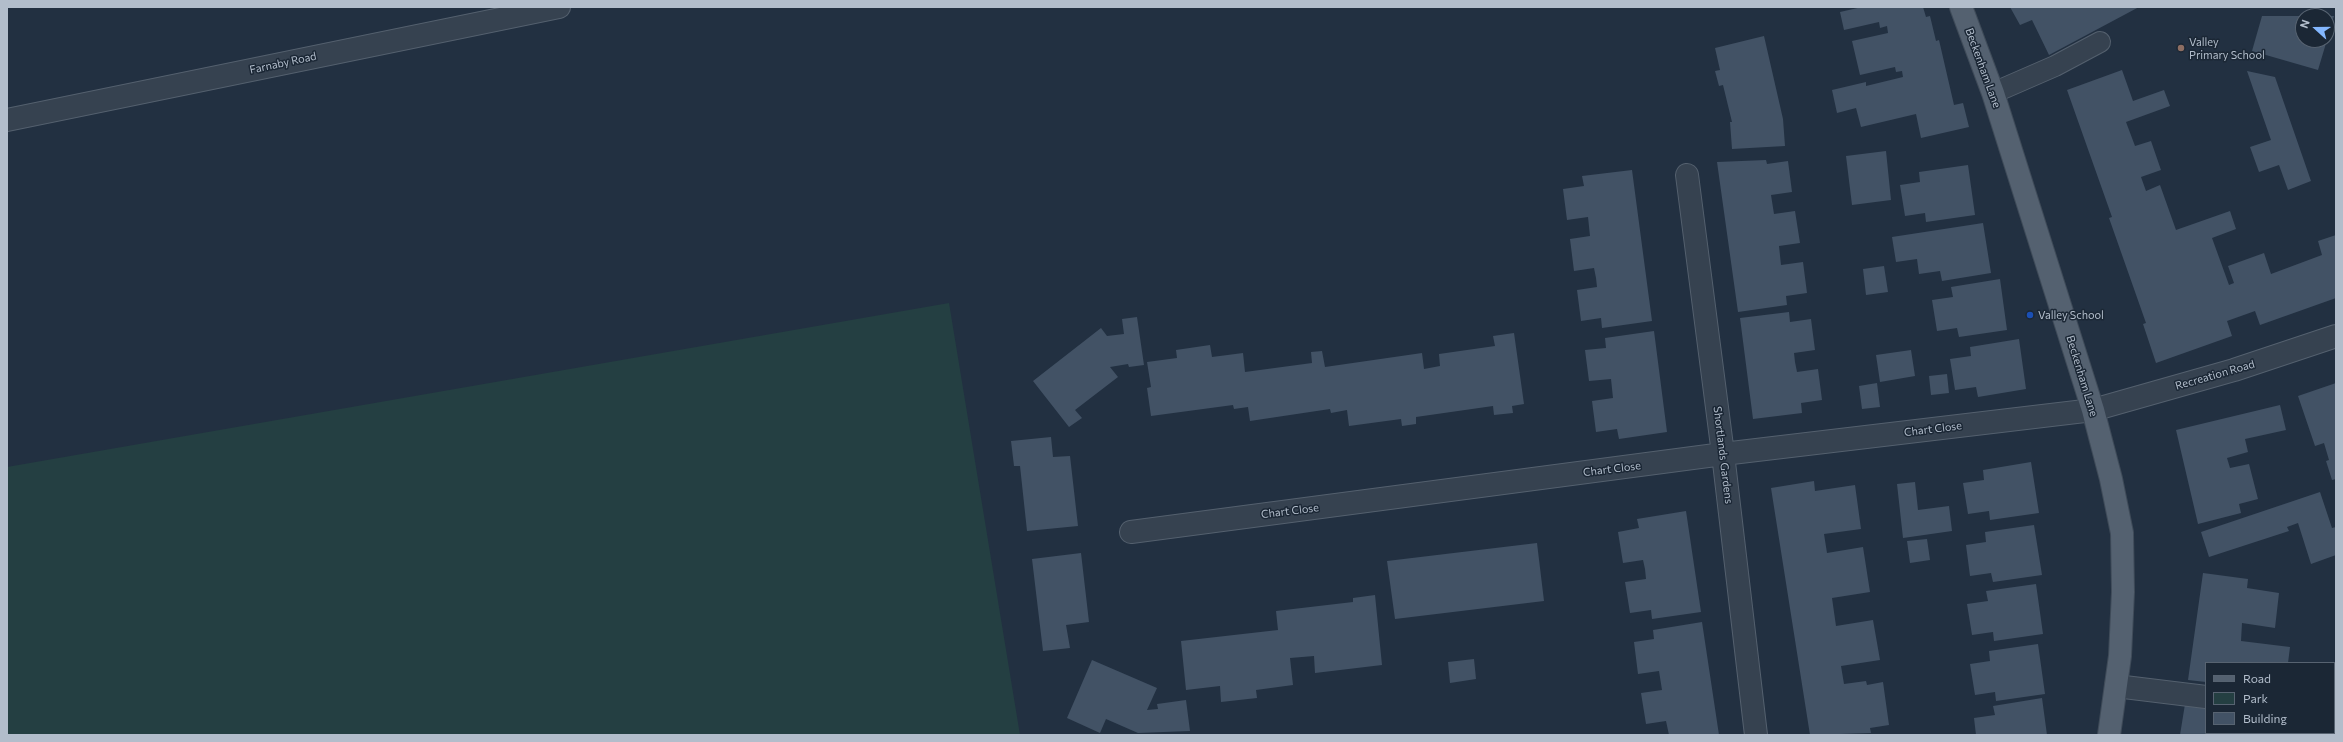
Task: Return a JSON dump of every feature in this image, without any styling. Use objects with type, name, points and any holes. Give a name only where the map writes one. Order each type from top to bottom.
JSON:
[{"type":"main road","name":"Beckenham Lane","points":[[1961,7],[1993,93],[2093,410],[2111,479],[2122,533],[2123,592],[2116,686],[2109,735]]},
{"type":"street","name":"Farnaby Road","points":[[7,120],[559,7]]},
{"type":"street","name":"Shortlands Gardens","points":[[1687,175],[1723,454],[1756,735]]},
{"type":"street","name":"Recreation Road","points":[[2093,410],[2234,370],[2336,336]]},
{"type":"street","name":"Chart Close","points":[[1131,532],[1723,454],[2093,410]]},
{"type":"street","points":[[2116,686],[2205,697]]},
{"type":"lane","points":[[1993,93],[2054,66],[2100,42]]},
{"type":"green space","points":[[949,303],[1020,735],[7,735],[7,467]]},
{"type":"building","points":[[1862,7],[1923,7],[1926,17],[1930,16],[1936,41],[1939,40],[1954,105],[1963,103],[1969,127],[1921,138],[1916,114],[1861,127],[1856,108],[1837,113],[1832,90],[1866,82],[1866,86],[1903,77],[1902,71],[1896,72],[1895,67],[1860,75],[1852,41],[1888,33],[1887,26],[1880,28],[1879,22],[1844,30],[1840,12]]},
{"type":"building","points":[[2010,7],[2139,7],[2049,55],[2032,20],[2020,25]]},
{"type":"building","points":[[2262,16],[2295,16],[2295,48],[2325,48],[2318,70],[2252,51]]},
{"type":"building","points":[[1764,36],[1783,119],[1785,146],[1732,149],[1730,122],[1732,122],[1723,85],[1719,86],[1715,71],[1720,70],[1715,48]]},
{"type":"building","points":[[2122,70],[2133,101],[2164,90],[2170,106],[2126,122],[2135,146],[2151,141],[2161,170],[2141,177],[2146,191],[2160,185],[2176,230],[2230,211],[2236,229],[2212,238],[2229,285],[2234,283],[2228,266],[2264,253],[2271,274],[2322,255],[2318,241],[2336,235],[2336,298],[2260,325],[2255,311],[2227,321],[2232,336],[2156,363],[2143,324],[2146,323],[2109,218],[2112,217],[2067,90]]},
{"type":"building","points":[[2247,71],[2275,77],[2311,181],[2288,190],[2279,165],[2259,172],[2250,147],[2271,140]]},
{"type":"building","points":[[1886,151],[1891,200],[1852,205],[1846,156]]},
{"type":"building","points":[[1766,160],[1767,164],[1788,161],[1792,192],[1771,195],[1774,214],[1795,211],[1800,243],[1779,246],[1781,265],[1803,262],[1807,293],[1786,296],[1787,305],[1738,312],[1717,162]]},
{"type":"building","points":[[1968,165],[1975,215],[1926,222],[1925,213],[1905,216],[1900,185],[1920,182],[1919,172]]},
{"type":"building","points":[[1632,170],[1652,321],[1602,328],[1601,318],[1581,321],[1577,290],[1597,287],[1596,278],[1594,268],[1574,271],[1570,239],[1590,236],[1588,217],[1567,220],[1563,189],[1584,186],[1582,176]]},
{"type":"building","points":[[1983,223],[1991,273],[1942,281],[1940,271],[1919,274],[1917,259],[1896,262],[1892,237]]},
{"type":"building","points":[[1884,266],[1888,292],[1866,295],[1863,269]]},
{"type":"building","points":[[2000,279],[2007,330],[1959,337],[1957,328],[1937,331],[1932,300],[1953,297],[1951,287]]},
{"type":"building","points":[[1789,312],[1790,322],[1811,319],[1815,350],[1794,353],[1795,362],[1797,372],[1818,369],[1822,400],[1801,403],[1802,413],[1753,419],[1740,318]]},
{"type":"building","points":[[1137,317],[1144,365],[1129,367],[1128,364],[1110,367],[1118,377],[1075,410],[1082,418],[1069,427],[1033,381],[1101,328],[1107,336],[1124,334],[1122,319]]},
{"type":"building","points":[[1654,331],[1667,432],[1619,439],[1617,429],[1596,432],[1592,401],[1613,398],[1611,379],[1589,381],[1585,350],[1606,348],[1605,338]]},
{"type":"building","points":[[1514,333],[1524,404],[1512,406],[1513,413],[1494,415],[1493,406],[1416,417],[1416,424],[1402,426],[1401,419],[1349,426],[1347,410],[1331,413],[1330,409],[1250,421],[1248,407],[1234,409],[1233,405],[1151,416],[1147,388],[1151,387],[1147,362],[1177,358],[1176,350],[1210,345],[1212,357],[1243,353],[1245,372],[1312,363],[1311,352],[1322,351],[1325,367],[1422,353],[1424,369],[1440,366],[1439,354],[1495,346],[1493,336]]},
{"type":"building","points":[[2019,339],[2026,389],[1978,397],[1976,387],[1955,390],[1950,359],[1971,356],[1970,347]]},
{"type":"building","points":[[1911,350],[1915,376],[1880,382],[1876,355]]},
{"type":"building","points":[[1947,374],[1949,393],[1931,395],[1929,376]]},
{"type":"building","points":[[1877,383],[1880,407],[1862,409],[1859,386]]},
{"type":"building","points":[[2336,383],[2336,479],[2332,480],[2326,461],[2329,460],[2324,443],[2315,446],[2298,396]]},
{"type":"building","points":[[2280,405],[2286,430],[2245,439],[2248,452],[2227,458],[2230,468],[2249,464],[2258,499],[2239,504],[2241,513],[2198,524],[2176,430]]},
{"type":"building","points":[[1051,437],[1053,457],[1070,456],[1078,526],[1027,531],[1020,466],[1014,466],[1011,441]]},
{"type":"building","points":[[2031,462],[2039,513],[1990,520],[1989,511],[1968,514],[1963,483],[1984,480],[1983,470]]},
{"type":"building","points":[[1814,481],[1815,491],[1855,485],[1861,529],[1824,534],[1827,553],[1863,547],[1870,592],[1832,598],[1836,626],[1873,620],[1880,660],[1841,666],[1844,684],[1866,681],[1867,685],[1883,682],[1889,725],[1870,728],[1871,733],[1810,735],[1771,488]]},
{"type":"building","points":[[1915,482],[1918,510],[1949,506],[1952,531],[1903,538],[1897,484]]},
{"type":"building","points":[[2320,492],[2332,528],[2336,527],[2336,555],[2311,564],[2298,523],[2287,527],[2289,531],[2209,557],[2201,532]]},
{"type":"building","points":[[1686,511],[1701,612],[1652,619],[1651,610],[1630,613],[1625,582],[1646,579],[1645,569],[1643,560],[1623,563],[1618,532],[1639,528],[1637,519]]},
{"type":"building","points":[[2034,525],[2042,575],[1993,582],[1991,573],[1970,576],[1966,545],[1986,542],[1985,532]]},
{"type":"building","points":[[1927,539],[1930,560],[1910,563],[1907,541]]},
{"type":"building","points":[[1537,543],[1544,601],[1395,619],[1387,561]]},
{"type":"building","points":[[1081,553],[1089,622],[1066,625],[1070,648],[1043,651],[1032,559]]},
{"type":"building","points":[[2203,573],[2248,579],[2247,588],[2279,593],[2275,628],[2242,623],[2241,641],[2290,647],[2288,662],[2205,662],[2205,682],[2188,680]]},
{"type":"building","points":[[2036,584],[2043,634],[1994,641],[1993,632],[1972,635],[1967,604],[1988,601],[1986,591]]},
{"type":"building","points":[[1375,595],[1382,665],[1315,673],[1314,656],[1290,658],[1293,685],[1256,690],[1257,698],[1221,702],[1220,686],[1186,690],[1181,641],[1278,630],[1276,611],[1353,602],[1353,598]]},
{"type":"building","points":[[1702,622],[1719,735],[1669,735],[1666,721],[1646,724],[1641,693],[1662,690],[1659,671],[1638,674],[1634,642],[1654,639],[1653,630]]},
{"type":"building","points":[[2038,644],[2045,694],[1996,701],[1995,692],[1975,695],[1970,664],[1990,661],[1989,651]]},
{"type":"building","points":[[1474,659],[1476,679],[1450,683],[1448,662]]},
{"type":"building","points":[[1092,660],[1157,688],[1147,710],[1158,709],[1157,704],[1186,700],[1190,731],[1138,733],[1106,719],[1100,733],[1067,718]]},
{"type":"building","points":[[2042,698],[2047,735],[1976,735],[1974,718],[1995,715],[1993,706]]},
{"type":"building","points":[[2185,704],[2205,706],[2205,734],[2255,734],[2255,735],[2180,735]]},
{"type":"place","name":"Valley Primary School","points":[[2181,48]]},
{"type":"place","name":"Valley School","points":[[2030,315]]}]
